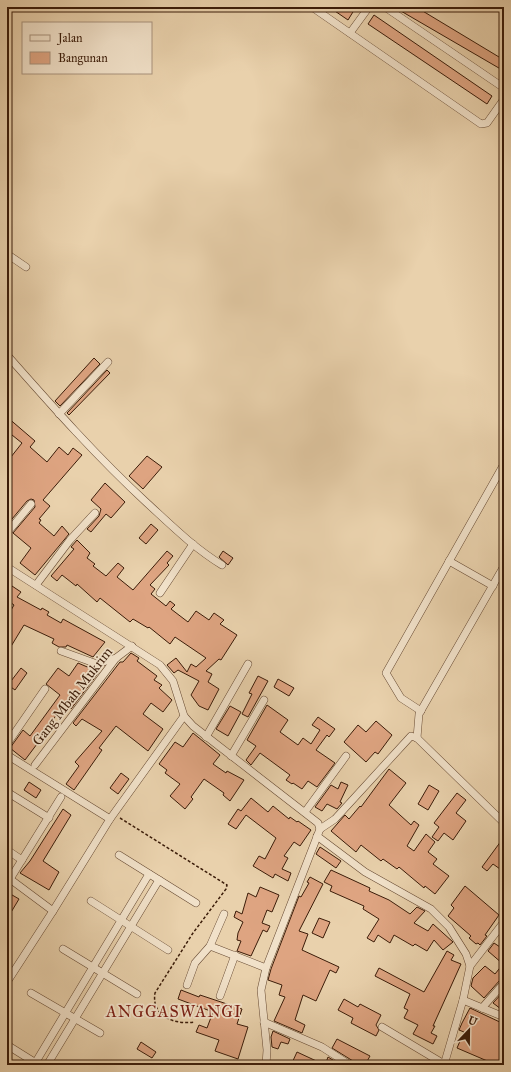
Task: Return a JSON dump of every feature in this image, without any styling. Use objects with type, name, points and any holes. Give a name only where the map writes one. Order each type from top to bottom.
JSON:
[{"type":"street","points":[[312,7],[481,124],[487,123],[504,99]]},
{"type":"street","points":[[350,33],[369,7]]},
{"type":"street","points":[[385,7],[504,88]]},
{"type":"street","points":[[7,254],[26,267]]},
{"type":"street","points":[[7,355],[59,414],[123,481],[193,544],[222,565]]},
{"type":"street","points":[[59,414],[108,362]]},
{"type":"street","points":[[421,711],[401,698],[386,673],[504,464]]},
{"type":"street","points":[[7,533],[31,504]]},
{"type":"street","points":[[36,585],[70,540],[95,513]]},
{"type":"street","points":[[160,593],[193,544]]},
{"type":"street","points":[[449,561],[493,586]]},
{"type":"street","points":[[417,738],[418,720],[421,711],[504,566]]},
{"type":"street","points":[[7,567],[160,665],[173,681],[186,718],[193,726],[316,820],[319,833],[365,872],[420,902],[443,919],[466,954],[470,966]]},
{"type":"street","name":"Gang Mbah Mukrim","points":[[35,765],[116,658],[132,646]]},
{"type":"street","points":[[61,651],[97,664],[116,658]]},
{"type":"street","points":[[206,737],[248,664]]},
{"type":"street","points":[[7,744],[45,690]]},
{"type":"street","points":[[231,756],[264,700]]},
{"type":"street","points":[[7,982],[54,911],[112,816],[186,718]]},
{"type":"street","points":[[266,1065],[267,1050],[261,990],[266,968],[319,833],[335,819],[409,738],[411,736],[417,738],[504,823]]},
{"type":"street","points":[[7,755],[112,816]]},
{"type":"street","points":[[305,812],[346,756]]},
{"type":"street","points":[[7,792],[49,818]]},
{"type":"street","points":[[54,911],[9,882],[61,798]]},
{"type":"street","points":[[7,850],[22,860]]},
{"type":"street","points":[[119,855],[196,903]]},
{"type":"street","points":[[7,1045],[36,1064],[149,874]]},
{"type":"street","points":[[47,1065],[159,880]]},
{"type":"street","points":[[91,901],[168,950]]},
{"type":"street","points":[[187,984],[195,963],[210,946],[224,914]]},
{"type":"street","points":[[382,1027],[444,1064],[463,1000],[470,966],[504,922]]},
{"type":"street","points":[[210,946],[266,968]]},
{"type":"street","points":[[63,949],[137,994]]},
{"type":"street","points":[[220,996],[234,955]]},
{"type":"street","points":[[482,1008],[504,983]]},
{"type":"street","points":[[31,992],[100,1033]]},
{"type":"street","points":[[463,1000],[504,1016]]},
{"type":"street","points":[[264,1022],[312,1042],[350,1065]]},
{"type":"path","points":[[112,816],[227,885],[226,889],[193,933],[156,993],[154,999],[156,1005],[166,1018],[175,1022],[194,1022]]},
{"type":"building","points":[[329,7],[356,7],[348,20]]},
{"type":"building","points":[[394,7],[416,7],[504,60],[504,71]]},
{"type":"building","points":[[374,15],[492,96],[487,104],[368,24]]},
{"type":"building","points":[[94,358],[100,364],[60,406],[55,401]]},
{"type":"building","points":[[107,370],[110,373],[69,415],[67,413]]},
{"type":"building","points":[[7,417],[35,441],[30,447],[47,462],[59,447],[68,455],[73,448],[82,455],[43,500],[50,506],[39,519],[41,520],[39,523],[54,536],[62,526],[69,534],[35,575],[20,563],[31,548],[13,533],[35,507],[34,500],[31,499],[27,501],[7,525],[7,462],[22,443],[7,431]]},
{"type":"building","points":[[147,456],[162,467],[143,489],[129,476]]},
{"type":"building","points":[[105,483],[125,502],[111,518],[106,514],[91,532],[87,529],[99,516],[101,509],[91,500]]},
{"type":"building","points":[[151,524],[158,530],[146,544],[139,538]]},
{"type":"building","points":[[77,540],[90,553],[87,558],[95,564],[93,566],[106,576],[118,563],[124,568],[117,577],[133,590],[167,551],[173,556],[167,563],[169,565],[150,585],[155,589],[151,594],[166,606],[170,601],[175,605],[171,609],[188,622],[196,611],[209,620],[214,613],[224,620],[220,624],[237,635],[221,660],[219,659],[206,671],[212,674],[208,682],[219,689],[208,710],[199,706],[191,695],[199,681],[178,670],[174,673],[167,665],[176,658],[187,672],[191,664],[196,667],[206,658],[175,637],[170,644],[149,627],[148,628],[133,619],[130,622],[100,598],[97,602],[77,584],[76,586],[62,575],[57,581],[51,576],[74,549],[71,547]]},
{"type":"building","points":[[223,551],[233,558],[228,565],[219,557]]},
{"type":"building","points":[[7,586],[11,588],[12,586],[21,592],[17,597],[41,610],[42,608],[49,612],[47,615],[61,623],[63,619],[105,642],[93,657],[67,645],[66,647],[59,647],[52,643],[54,639],[24,625],[7,653],[7,617],[14,605],[7,600]]},
{"type":"building","points":[[131,653],[139,658],[137,661],[157,676],[154,680],[162,685],[159,688],[172,700],[163,712],[151,703],[143,714],[163,729],[148,751],[116,726],[99,748],[102,750],[74,790],[66,784],[79,766],[75,762],[102,731],[82,719],[76,726],[73,723],[120,662],[123,662]]},
{"type":"building","points":[[78,663],[99,672],[71,709],[66,704],[58,715],[57,714],[46,730],[49,732],[45,738],[43,736],[25,760],[10,748],[23,730],[30,736],[60,695],[46,684],[58,668],[69,676]]},
{"type":"building","points":[[21,668],[27,673],[15,690],[8,685]]},
{"type":"building","points":[[258,676],[268,681],[248,717],[242,714],[252,694],[249,693]]},
{"type":"building","points":[[278,679],[294,688],[289,696],[274,687]]},
{"type":"building","points":[[267,705],[288,720],[280,732],[298,745],[303,738],[311,744],[320,730],[312,725],[318,717],[335,729],[329,737],[327,735],[316,750],[335,763],[317,787],[308,781],[302,789],[293,783],[292,784],[286,780],[290,775],[260,753],[251,765],[246,760],[256,746],[247,740]]},
{"type":"building","points":[[230,706],[241,712],[228,736],[216,729]]},
{"type":"building","points":[[376,721],[392,735],[378,754],[375,752],[366,762],[344,742],[358,725],[366,732]]},
{"type":"building","points":[[193,733],[220,755],[213,764],[226,773],[227,771],[244,780],[230,801],[223,795],[224,793],[204,779],[191,797],[193,799],[185,809],[170,796],[180,784],[165,773],[167,770],[159,764],[175,742],[183,747]]},
{"type":"building","points":[[389,769],[406,783],[389,805],[411,825],[414,821],[419,825],[407,846],[414,851],[426,834],[435,842],[428,852],[437,859],[433,864],[449,876],[435,894],[425,886],[424,888],[399,867],[397,869],[383,859],[381,861],[361,845],[356,852],[331,831],[345,815],[349,819],[360,806],[361,807]]},
{"type":"building","points":[[121,773],[129,779],[118,794],[110,788]]},
{"type":"building","points":[[29,782],[41,790],[36,798],[24,790]]},
{"type":"building","points":[[341,782],[348,785],[340,802],[342,803],[337,809],[327,804],[322,811],[315,807],[331,785],[338,789]]},
{"type":"building","points":[[429,785],[439,791],[428,810],[418,804]]},
{"type":"building","points":[[457,793],[466,800],[456,813],[466,821],[453,840],[444,833],[438,841],[432,837],[439,827],[434,823]]},
{"type":"building","points":[[251,798],[268,812],[273,806],[289,819],[290,817],[297,822],[298,821],[311,830],[300,846],[294,842],[284,856],[288,858],[282,869],[291,873],[288,881],[275,874],[273,878],[253,866],[259,856],[265,859],[276,838],[246,815],[236,829],[228,824],[238,809],[241,811]]},
{"type":"building","points":[[63,809],[71,815],[43,861],[59,872],[49,890],[20,873],[30,861]]},
{"type":"building","points":[[504,837],[504,863],[500,869],[493,864],[487,871],[482,867]]},
{"type":"building","points":[[320,847],[341,861],[336,868],[316,854]]},
{"type":"building","points":[[331,870],[370,888],[369,891],[389,900],[410,914],[417,907],[425,911],[414,923],[428,931],[433,924],[453,942],[443,950],[434,940],[427,951],[415,944],[413,946],[394,935],[390,943],[378,935],[374,942],[367,938],[379,919],[363,909],[364,906],[330,891],[332,886],[324,882]]},
{"type":"building","points":[[310,877],[323,884],[299,931],[308,934],[302,950],[339,967],[336,973],[330,970],[316,1001],[303,995],[295,1020],[305,1025],[302,1033],[274,1021],[285,997],[279,995],[282,985],[268,980],[299,896],[301,897],[309,883],[307,882]]},
{"type":"building","points":[[465,886],[499,915],[480,945],[478,943],[476,944],[469,938],[471,936],[448,916],[454,908],[451,905]]},
{"type":"building","points":[[260,887],[279,895],[272,912],[267,910],[262,923],[270,926],[267,932],[263,930],[251,956],[237,951],[241,941],[237,940],[238,933],[243,922],[234,917],[236,911],[242,914],[248,893],[256,897]]},
{"type":"building","points":[[7,892],[19,899],[7,919]]},
{"type":"building","points":[[319,918],[330,922],[323,938],[312,933]]},
{"type":"building","points":[[504,942],[504,978],[500,980],[484,998],[471,986],[473,978],[485,966],[495,974],[503,964],[488,951],[494,943],[500,947]]},
{"type":"building","points":[[447,951],[454,955],[451,960],[461,964],[433,1026],[435,1026],[431,1033],[437,1036],[433,1044],[413,1034],[418,1025],[404,1018],[408,1010],[404,1008],[410,994],[375,976],[379,968],[424,992]]},
{"type":"building","points":[[181,990],[199,997],[200,995],[242,1009],[237,1024],[248,1027],[238,1059],[215,1051],[219,1040],[196,1032],[199,1025],[207,1028],[213,1012],[178,999]]},
{"type":"building","points":[[504,991],[504,1006],[501,1009],[493,1003]]},
{"type":"building","points":[[344,999],[358,1007],[360,1004],[381,1015],[376,1025],[379,1030],[376,1036],[351,1023],[353,1018],[338,1010]]},
{"type":"building","points":[[470,1008],[504,1024],[504,1065],[491,1065],[492,1063],[457,1048],[464,1032],[459,1030]]},
{"type":"building","points":[[273,1031],[290,1039],[288,1044],[281,1042],[278,1049],[272,1047],[271,1037]]},
{"type":"building","points":[[337,1039],[370,1056],[365,1065],[355,1065],[353,1061],[332,1048]]},
{"type":"building","points":[[141,1042],[156,1052],[152,1058],[137,1049]]},
{"type":"building","points":[[297,1052],[325,1065],[291,1065]]},
{"type":"building","points":[[328,1057],[341,1065],[325,1065]]},
{"type":"district","name":"ANGGASWANGI","points":[[174,1011]]}]
